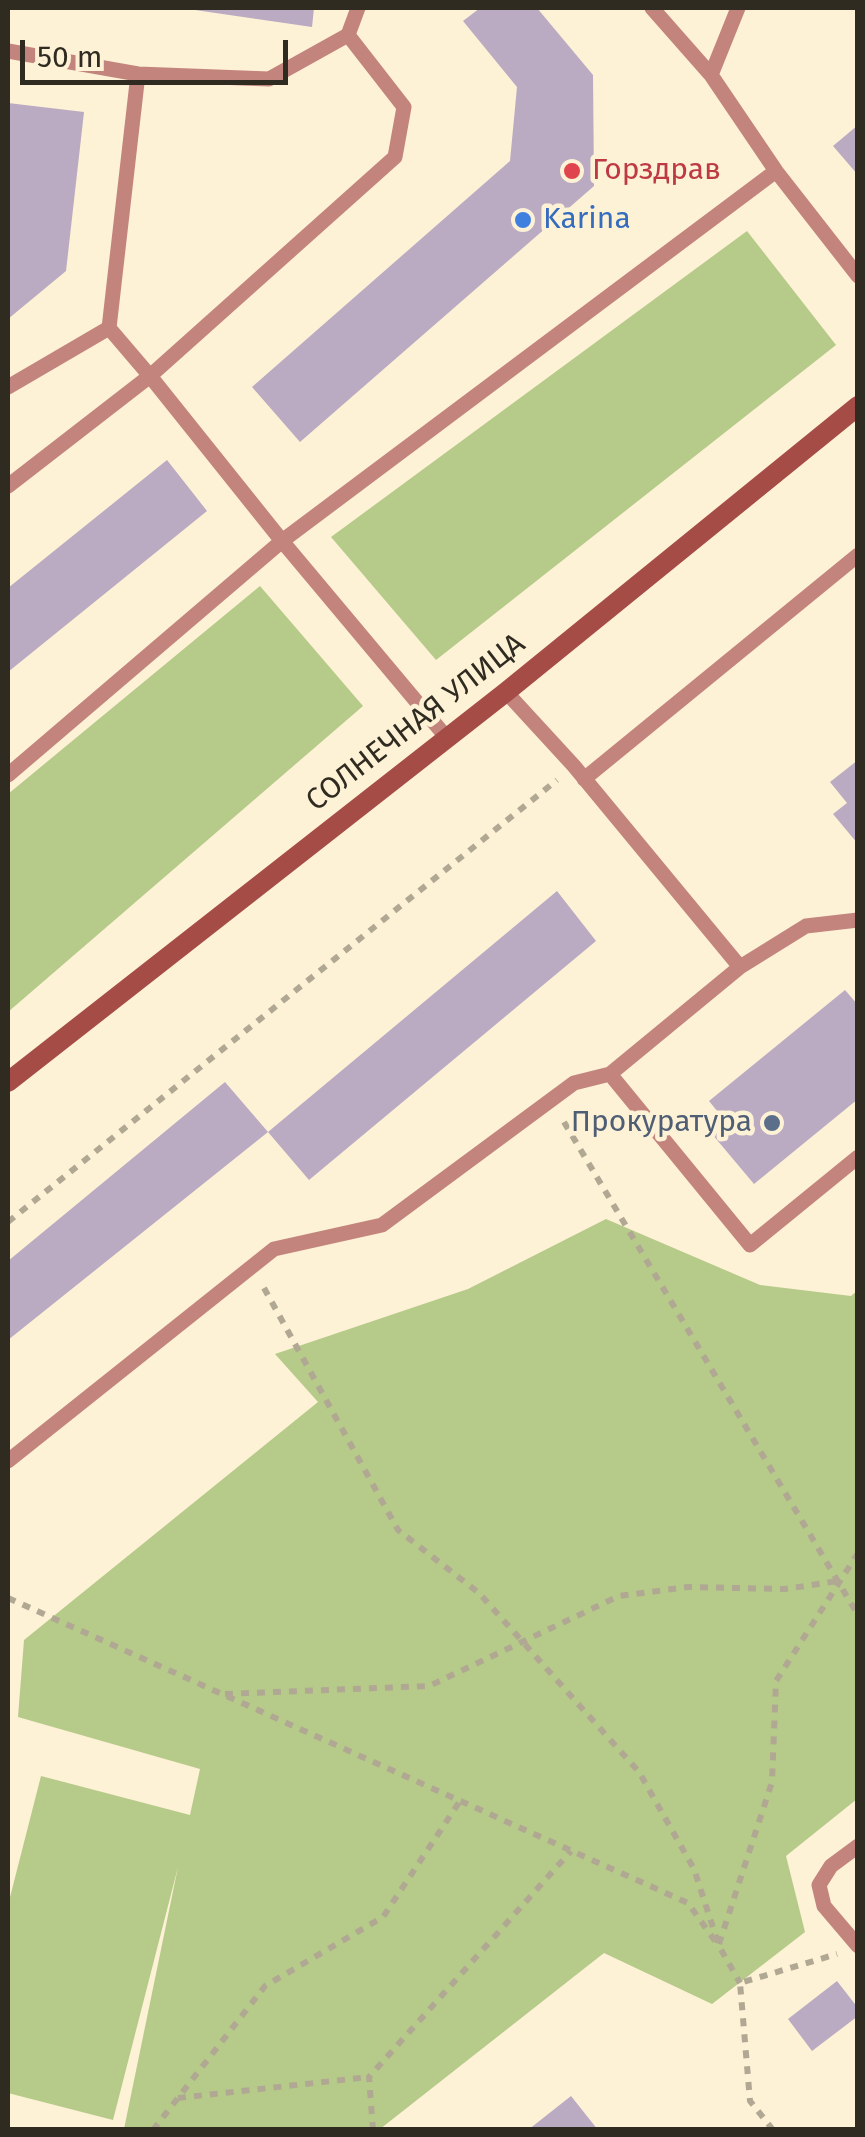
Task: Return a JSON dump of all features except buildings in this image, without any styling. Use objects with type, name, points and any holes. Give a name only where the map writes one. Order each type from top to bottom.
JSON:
[{"type":"main road","name":"СОЛНЕЧНАЯ УЛИЦА","points":[[8,1082],[506,692],[858,406]]},
{"type":"lane","points":[[8,52],[138,74],[270,79],[348,35],[358,8]]},
{"type":"lane","points":[[652,8],[711,75],[776,171],[855,266]]},
{"type":"lane","points":[[711,75],[738,8]]},
{"type":"lane","points":[[8,486],[150,376],[394,157],[404,107],[348,35]]},
{"type":"lane","points":[[138,74],[109,328],[447,738]]},
{"type":"lane","points":[[8,775],[282,541],[776,171]]},
{"type":"lane","points":[[8,387],[109,328]]},
{"type":"lane","points":[[579,772],[858,556]]},
{"type":"lane","points":[[506,692],[579,772],[740,967]]},
{"type":"lane","points":[[8,1461],[274,1249],[382,1225],[574,1083],[610,1074],[740,967],[806,926],[858,920]]},
{"type":"lane","points":[[610,1074],[750,1245],[858,1157]]},
{"type":"lane","points":[[858,1846],[831,1866],[819,1885],[824,1906],[858,1946]]},
{"type":"path","points":[[8,1222],[579,772]]},
{"type":"path","points":[[550,1100],[858,1614]]},
{"type":"path","points":[[252,1267],[398,1530],[479,1592],[638,1772],[694,1869],[718,1946]]},
{"type":"path","points":[[718,1946],[772,1782],[776,1681],[858,1552]]},
{"type":"path","points":[[222,1694],[429,1686],[618,1596],[688,1587],[785,1588],[838,1581]]},
{"type":"path","points":[[8,1598],[688,1902],[740,1983],[750,2101],[774,2130]]},
{"type":"path","points":[[153,2130],[265,1986],[383,1918],[460,1801]]},
{"type":"path","points":[[178,2098],[369,2077],[572,1851]]},
{"type":"path","points":[[740,1983],[841,1953]]},
{"type":"path","points":[[369,2077],[374,2130]]},
{"type":"green space","points":[[747,231],[836,345],[436,660],[331,537]]},
{"type":"green space","points":[[260,586],[363,706],[8,1012],[8,794]]},
{"type":"green space","points":[[606,1219],[760,1285],[851,1296],[857,1291],[857,1799],[786,1856],[805,1932],[712,2004],[604,1953],[380,2129],[124,2129],[178,1867],[113,2120],[8,2093],[8,1905],[41,1776],[190,1815],[200,1769],[18,1717],[24,1640],[318,1402],[275,1354],[468,1289]]},
{"type":"place","name":"Горздрав","points":[[572,171]]},
{"type":"place","name":"Karina","points":[[523,220]]},
{"type":"place","name":"Прокуратура","points":[[772,1123]]}]
